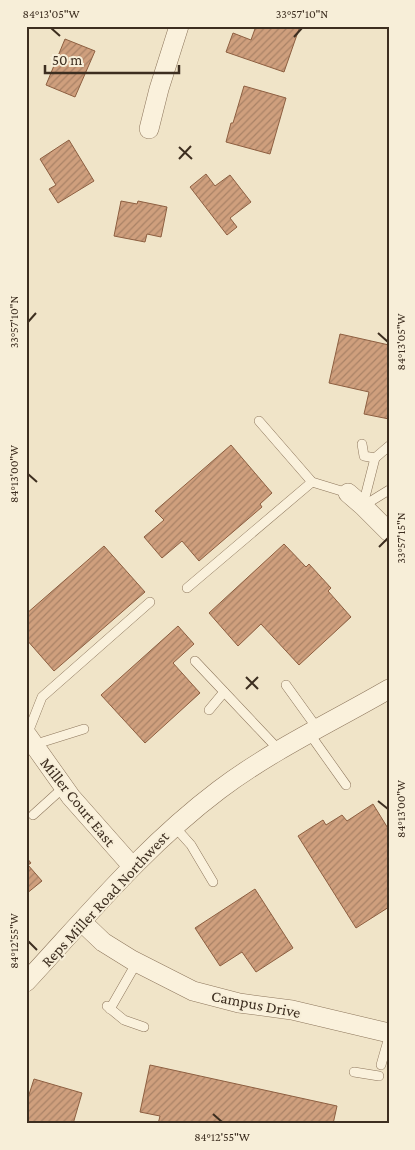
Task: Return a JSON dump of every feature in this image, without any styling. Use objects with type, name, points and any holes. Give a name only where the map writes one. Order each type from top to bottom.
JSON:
[{"type":"street","points":[[149,129],[179,26]]},
{"type":"street","points":[[348,493],[389,532]]},
{"type":"street","name":"Reps Miller Road Northwest","points":[[26,982],[132,866],[174,826],[220,789],[279,750],[389,689]]},
{"type":"street","name":"Miller Court East","points":[[29,744],[132,866]]},
{"type":"street","name":"Campus Drive","points":[[82,922],[103,942],[193,991],[239,1003],[292,1010],[389,1033]]},
{"type":"lane","points":[[259,421],[312,482],[348,493]]},
{"type":"lane","points":[[362,444],[364,456],[375,458]]},
{"type":"lane","points":[[363,506],[375,458],[389,446]]},
{"type":"lane","points":[[187,588],[312,482]]},
{"type":"lane","points":[[363,506],[389,490]]},
{"type":"lane","points":[[29,744],[42,697],[150,602]]},
{"type":"lane","points":[[195,661],[279,750]]},
{"type":"lane","points":[[286,686],[346,785]]},
{"type":"lane","points":[[209,710],[224,692]]},
{"type":"lane","points":[[29,744],[84,729]]},
{"type":"lane","points":[[33,815],[64,787]]},
{"type":"lane","points":[[174,826],[191,845],[213,882]]},
{"type":"lane","points":[[137,962],[109,1008],[124,1020],[144,1027]]},
{"type":"lane","points":[[381,1065],[389,1037]]},
{"type":"lane","points":[[354,1072],[379,1076]]},
{"type":"building","points":[[256,26],[300,26],[284,72],[226,52],[233,33],[251,40]]},
{"type":"building","points":[[65,39],[95,51],[75,97],[46,85]]},
{"type":"building","points":[[244,86],[286,98],[270,154],[226,142]]},
{"type":"building","points":[[69,140],[94,181],[58,203],[49,189],[56,185],[40,159]]},
{"type":"building","points":[[206,174],[215,186],[230,175],[251,202],[230,218],[237,227],[227,235],[190,187]]},
{"type":"building","points":[[121,201],[137,204],[138,201],[167,207],[161,237],[147,234],[145,242],[114,236]]},
{"type":"building","points":[[340,334],[389,345],[389,419],[364,414],[369,392],[329,383]]},
{"type":"building","points":[[231,445],[272,493],[260,504],[262,507],[199,561],[182,541],[162,558],[144,537],[164,520],[155,511]]},
{"type":"building","points":[[284,544],[306,567],[309,564],[331,588],[328,591],[351,617],[299,665],[261,624],[238,646],[209,613]]},
{"type":"building","points":[[104,546],[145,592],[54,671],[26,639],[26,614]]},
{"type":"building","points":[[178,626],[194,644],[173,663],[200,693],[145,743],[101,695]]},
{"type":"building","points":[[373,804],[389,830],[389,907],[356,928],[298,836],[323,820],[326,825],[342,815],[347,821]]},
{"type":"building","points":[[26,857],[31,863],[28,865],[42,881],[26,894]]},
{"type":"building","points":[[255,889],[293,948],[256,972],[242,952],[220,966],[195,928]]},
{"type":"building","points":[[150,1065],[337,1106],[333,1124],[158,1124],[160,1116],[140,1112]]},
{"type":"building","points":[[34,1079],[82,1093],[73,1124],[26,1124],[26,1104]]}]
